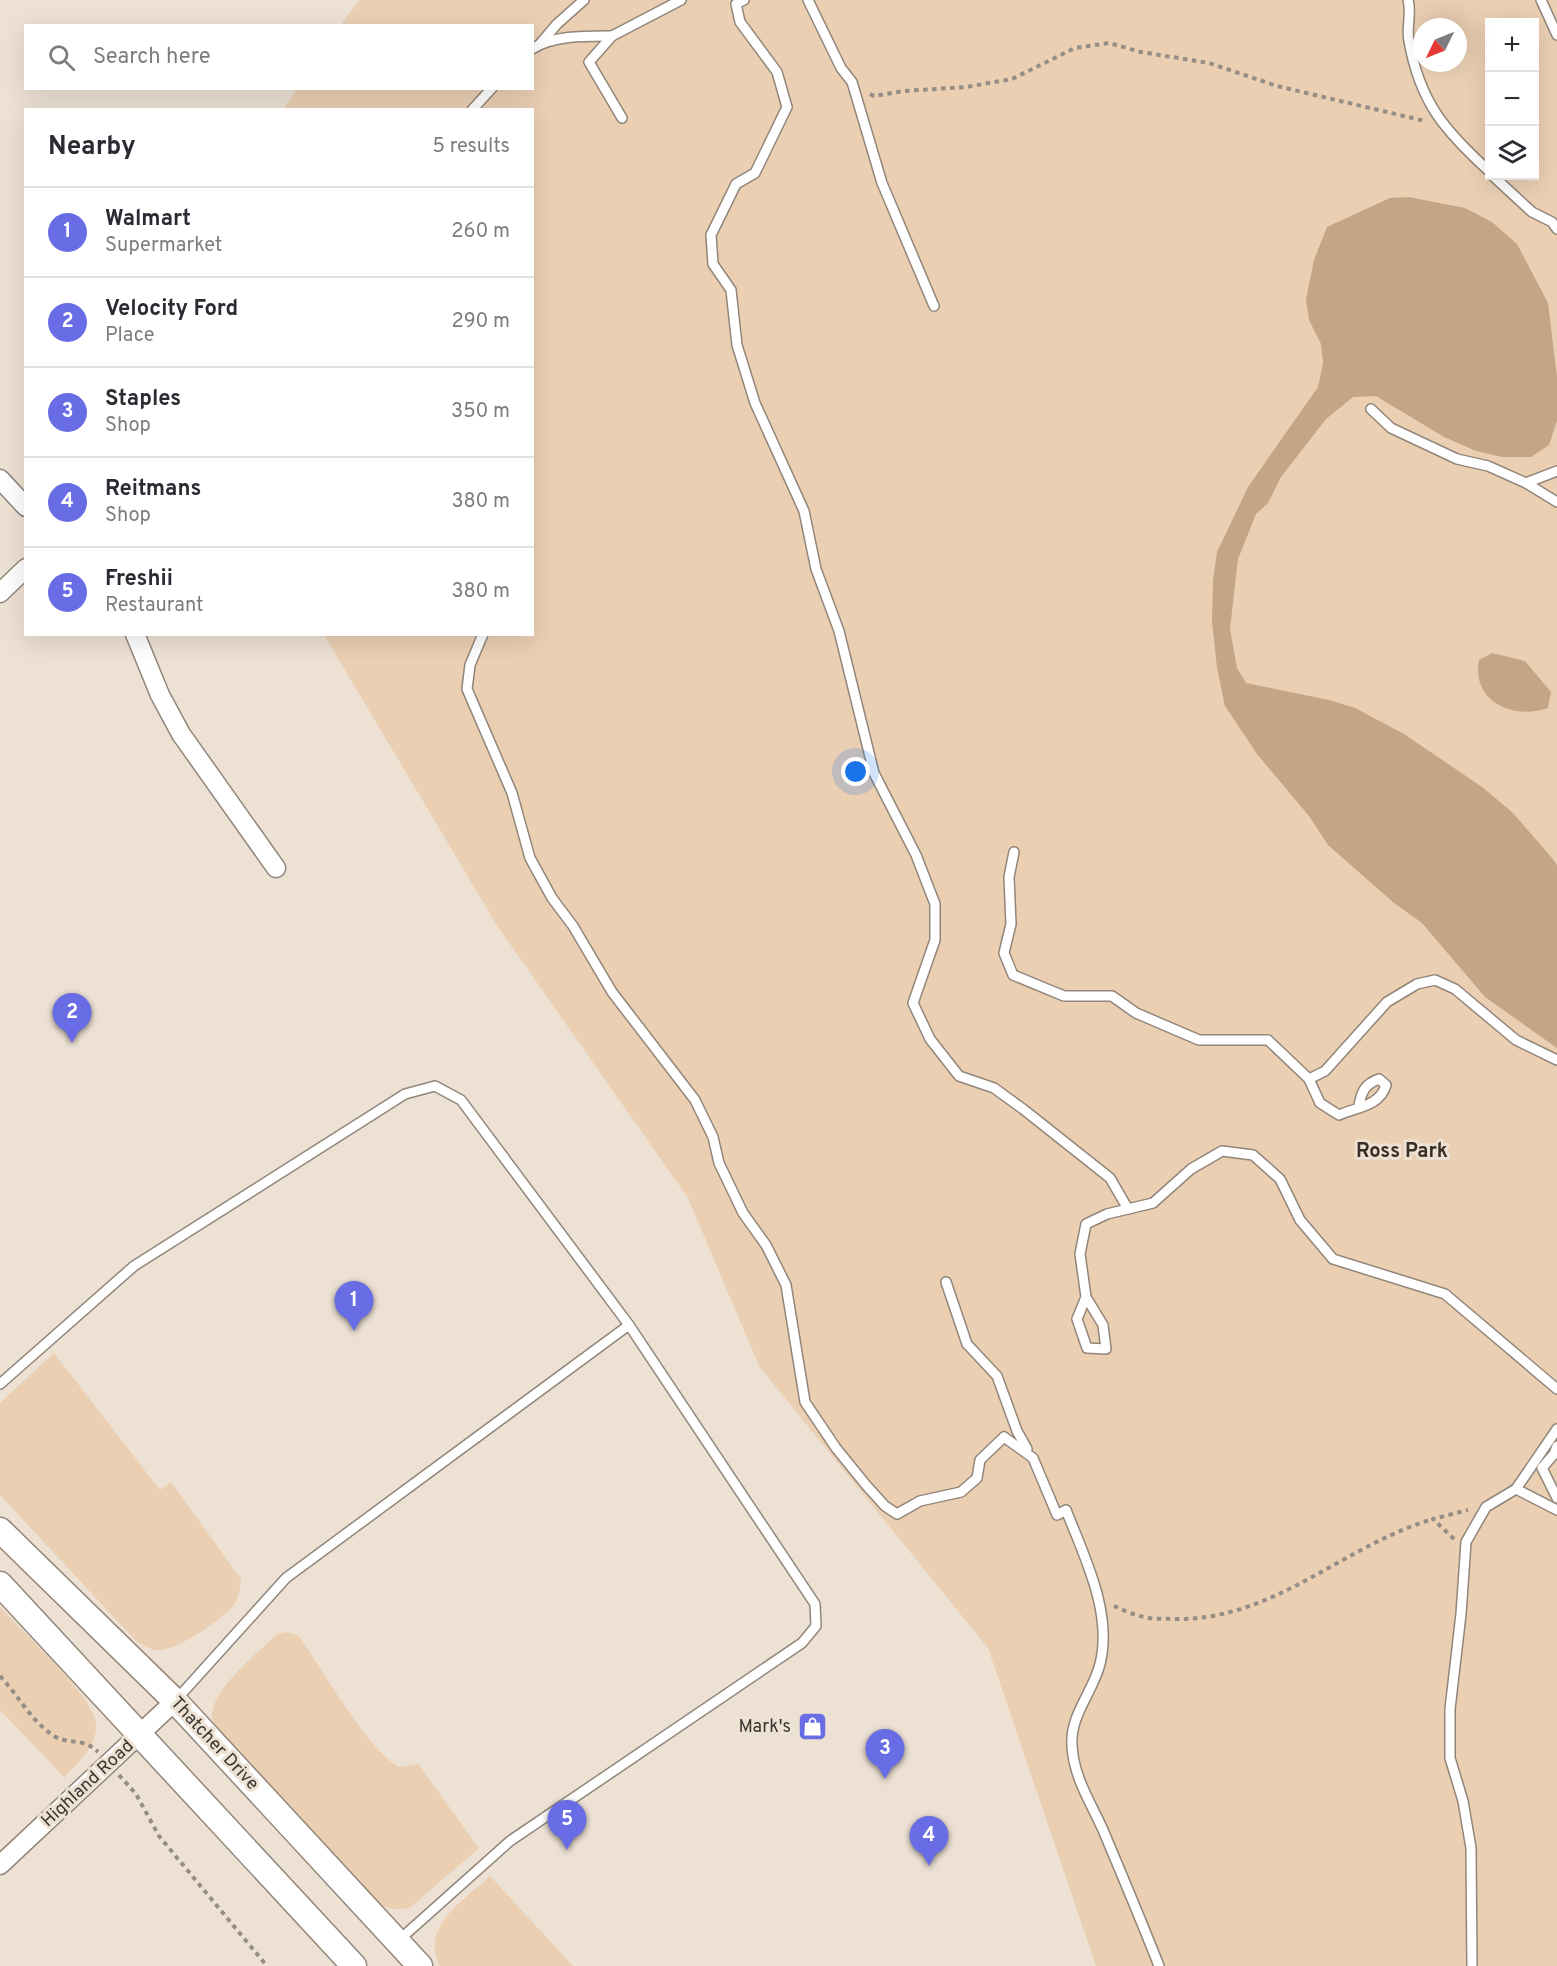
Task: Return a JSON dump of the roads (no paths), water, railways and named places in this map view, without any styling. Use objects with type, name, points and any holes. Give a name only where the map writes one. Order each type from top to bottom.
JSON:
[{"type":"main road","name":"Thatcher Drive","points":[[0,1530],[175,1701],[420,1966]]},
{"type":"main road","points":[[0,1584],[354,1966]]},
{"type":"street","points":[[0,479],[24,505]]},
{"type":"street","points":[[0,593],[24,570]]},
{"type":"street","points":[[136,636],[160,695],[181,734],[276,868]]},
{"type":"street","name":"Highland Road","points":[[0,1865],[175,1701]]},
{"type":"lane","points":[[536,46],[584,0]]},
{"type":"lane","points":[[622,118],[589,62],[612,36],[681,0]]},
{"type":"lane","points":[[744,0],[736,4],[740,22],[777,72],[787,107],[755,173],[736,184],[711,235],[713,264],[731,290],[737,345],[755,403],[804,511],[816,569],[839,631],[874,773],[916,855],[935,904],[935,940],[913,1003],[930,1039],[959,1076],[994,1088],[1023,1109],[1110,1178],[1128,1209]]},
{"type":"lane","points":[[808,0],[841,68],[852,82],[882,183],[934,306]]},
{"type":"lane","points":[[1408,0],[1408,38],[1415,68],[1430,106],[1453,139],[1485,168]]},
{"type":"lane","points":[[1541,0],[1557,35]]},
{"type":"lane","points":[[536,46],[586,36],[612,36]]},
{"type":"lane","points":[[474,108],[490,90]]},
{"type":"lane","points":[[1497,180],[1532,212],[1552,222],[1557,229]]},
{"type":"lane","points":[[1371,409],[1391,428],[1457,459],[1488,466],[1526,483],[1557,501]]},
{"type":"lane","points":[[1526,483],[1557,471]]},
{"type":"lane","points":[[482,636],[470,665],[467,689],[512,793],[530,858],[552,898],[573,926],[612,992],[695,1100],[713,1137],[718,1163],[742,1213],[766,1245],[786,1285],[805,1402],[854,1470],[885,1506],[897,1514],[920,1501],[961,1492],[977,1478],[980,1460],[1004,1437],[1033,1458]]},
{"type":"lane","points":[[1014,852],[1009,877],[1011,924],[1004,953],[1012,975],[1064,996],[1113,996],[1136,1013],[1198,1040],[1268,1040],[1309,1079],[1320,1103],[1339,1115],[1359,1106]]},
{"type":"lane","points":[[1309,1079],[1325,1071],[1387,1002],[1417,984],[1435,980],[1455,989],[1516,1040],[1557,1060]]},
{"type":"lane","points":[[0,1384],[134,1266],[405,1094],[435,1086],[461,1100],[629,1325],[815,1604],[816,1626],[802,1642],[510,1841],[398,1941]]},
{"type":"lane","points":[[1086,1297],[1077,1319],[1087,1348],[1106,1349],[1103,1325],[1086,1297],[1080,1254],[1086,1224],[1107,1214],[1153,1203],[1191,1169],[1222,1151],[1253,1155],[1280,1179],[1300,1220],[1334,1259],[1445,1294],[1557,1389]]},
{"type":"lane","points":[[946,1282],[967,1344],[997,1376],[1017,1431],[1033,1458],[1057,1515],[1066,1510],[1097,1600],[1104,1639],[1100,1665],[1077,1712],[1071,1743],[1076,1772],[1138,1911],[1159,1966]]},
{"type":"lane","points":[[175,1701],[286,1578],[629,1325]]},
{"type":"lane","points":[[1472,1966],[1471,1848],[1463,1801],[1450,1758],[1450,1709],[1461,1614],[1466,1542],[1489,1504],[1516,1490],[1557,1429]]},
{"type":"lane","points":[[1557,1446],[1554,1454],[1542,1468],[1557,1498]]},
{"type":"lane","points":[[1516,1490],[1557,1510]]},
{"type":"place","name":"Velocity Ford","points":[[72,1043]]},
{"type":"place","name":"Walmart","points":[[354,1331]]},
{"type":"place","name":"Mark's","points":[[812,1727]]},
{"type":"place","name":"Staples","points":[[885,1779]]},
{"type":"place","name":"Freshii","points":[[567,1850]]},
{"type":"place","name":"Reitmans","points":[[929,1866]]},
{"type":"district","name":"Ross Park","points":[[1402,1152]]}]
